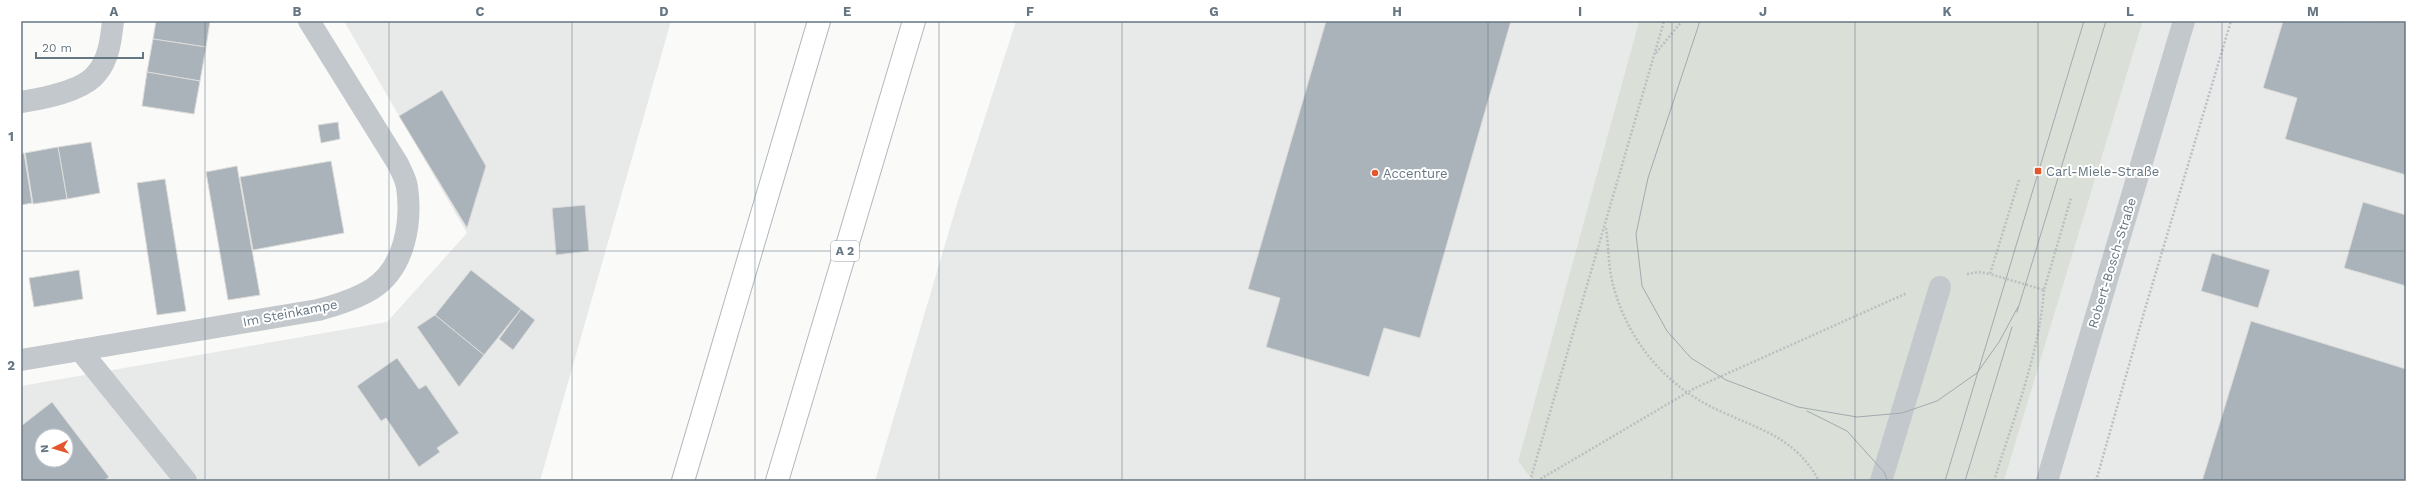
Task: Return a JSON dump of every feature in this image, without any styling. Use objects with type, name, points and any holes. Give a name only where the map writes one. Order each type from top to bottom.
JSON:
[{"type":"highway","points":[[789,124],[808,21]]},
{"type":"highway","points":[[683,481],[819,21]]},
{"type":"highway","name":"A 2","points":[[777,481],[914,21]]},
{"type":"street","points":[[21,102],[52,96],[77,88],[97,74],[109,48],[113,21]]},
{"type":"street","name":"Im Steinkampe","points":[[21,360],[318,310],[348,301],[373,288],[389,272],[404,246],[407,227],[407,186],[398,164],[309,21]]},
{"type":"street","name":"Robert-Bosch-Straße","points":[[2047,481],[2184,21]]},
{"type":"street","points":[[1881,481],[1940,287]]},
{"type":"street","points":[[80,350],[186,481]]},
{"type":"path","points":[[1530,481],[1606,225],[1664,21]]},
{"type":"path","points":[[1655,55],[1682,21]]},
{"type":"path","points":[[2096,481],[2145,309],[2231,21]]},
{"type":"path","points":[[2019,180],[1990,274],[2044,290]]},
{"type":"path","points":[[1994,481],[2029,370],[2039,331],[2044,290],[2071,198]]},
{"type":"path","points":[[1606,225],[1613,288],[1630,328],[1655,366],[1689,394],[1718,411],[1773,433],[1798,451],[1819,481]]},
{"type":"path","points":[[1962,275],[1968,273]]},
{"type":"path","points":[[1537,481],[1695,388],[1914,290]]},
{"type":"shaded area","points":[[344,21],[671,21],[540,481],[21,481],[21,386],[387,322],[467,233]]},
{"type":"shaded area","points":[[1016,21],[1639,21],[1518,461],[1533,481],[875,481],[957,204]]},
{"type":"shaded area","points":[[1639,21],[2143,21],[2004,481],[1533,481],[1518,461]]},
{"type":"shaded area","points":[[2143,21],[2406,21],[2406,481],[2004,481]]},
{"type":"building","points":[[156,21],[210,21],[206,47],[153,39]]},
{"type":"building","name":"Accenture","points":[[1326,21],[1511,21],[1420,338],[1384,328],[1369,377],[1266,347],[1280,298],[1248,289]]},
{"type":"building","points":[[2283,21],[2406,22],[2406,175],[2285,139],[2297,98],[2263,88]]},
{"type":"building","points":[[153,39],[206,47],[200,81],[147,72]]},
{"type":"building","points":[[147,72],[200,81],[194,114],[142,106]]},
{"type":"building","points":[[442,90],[486,166],[467,228],[399,116]]},
{"type":"building","points":[[338,122],[340,139],[321,143],[318,125]]},
{"type":"building","points":[[91,142],[100,193],[67,199],[58,147]]},
{"type":"building","points":[[58,147],[67,199],[33,204],[25,153]]},
{"type":"building","points":[[24,153],[32,203],[21,205],[21,154]]},
{"type":"building","points":[[331,161],[344,233],[253,250],[240,177]]},
{"type":"building","points":[[237,166],[260,295],[228,300],[206,172]]},
{"type":"building","points":[[165,179],[186,311],[157,315],[137,183]]},
{"type":"building","points":[[2363,202],[2406,215],[2406,286],[2344,268]]},
{"type":"building","points":[[585,205],[589,251],[556,255],[552,208]]},
{"type":"building","points":[[2212,253],[2270,270],[2258,308],[2201,291]]},
{"type":"building","points":[[79,270],[83,299],[34,307],[29,278]]},
{"type":"building","points":[[471,270],[521,309],[484,355],[435,315]]},
{"type":"building","points":[[521,309],[535,320],[513,350],[499,339]]},
{"type":"building","points":[[435,315],[484,355],[459,387],[417,327]]},
{"type":"building","points":[[2251,321],[2406,369],[2406,481],[2202,481]]},
{"type":"building","points":[[397,358],[419,389],[426,385],[459,433],[437,448],[440,452],[419,467],[386,418],[381,421],[357,386]]},
{"type":"building","points":[[52,402],[72,428],[34,428],[34,468],[74,468],[74,431],[109,477],[104,481],[23,481],[21,478],[21,426]]},
{"type":"tram line","points":[[1700,21],[1648,178],[1636,234],[1642,286],[1667,331],[1691,358],[1726,380],[1798,407],[1857,417],[1902,413],[1937,401],[1977,373],[1999,342],[2018,307]]},
{"type":"tram line","points":[[1945,481],[2084,21]]},
{"type":"tram line","points":[[2017,312],[2106,21]]},
{"type":"tram line","points":[[1965,481],[2012,327]]},
{"type":"tram line","points":[[1807,411],[1847,431],[1884,472],[1888,481]]},
{"type":"place","name":"Carl-Miele-Straße","points":[[2038,171]]},
{"type":"place","name":"Accenture","points":[[1375,173]]}]
